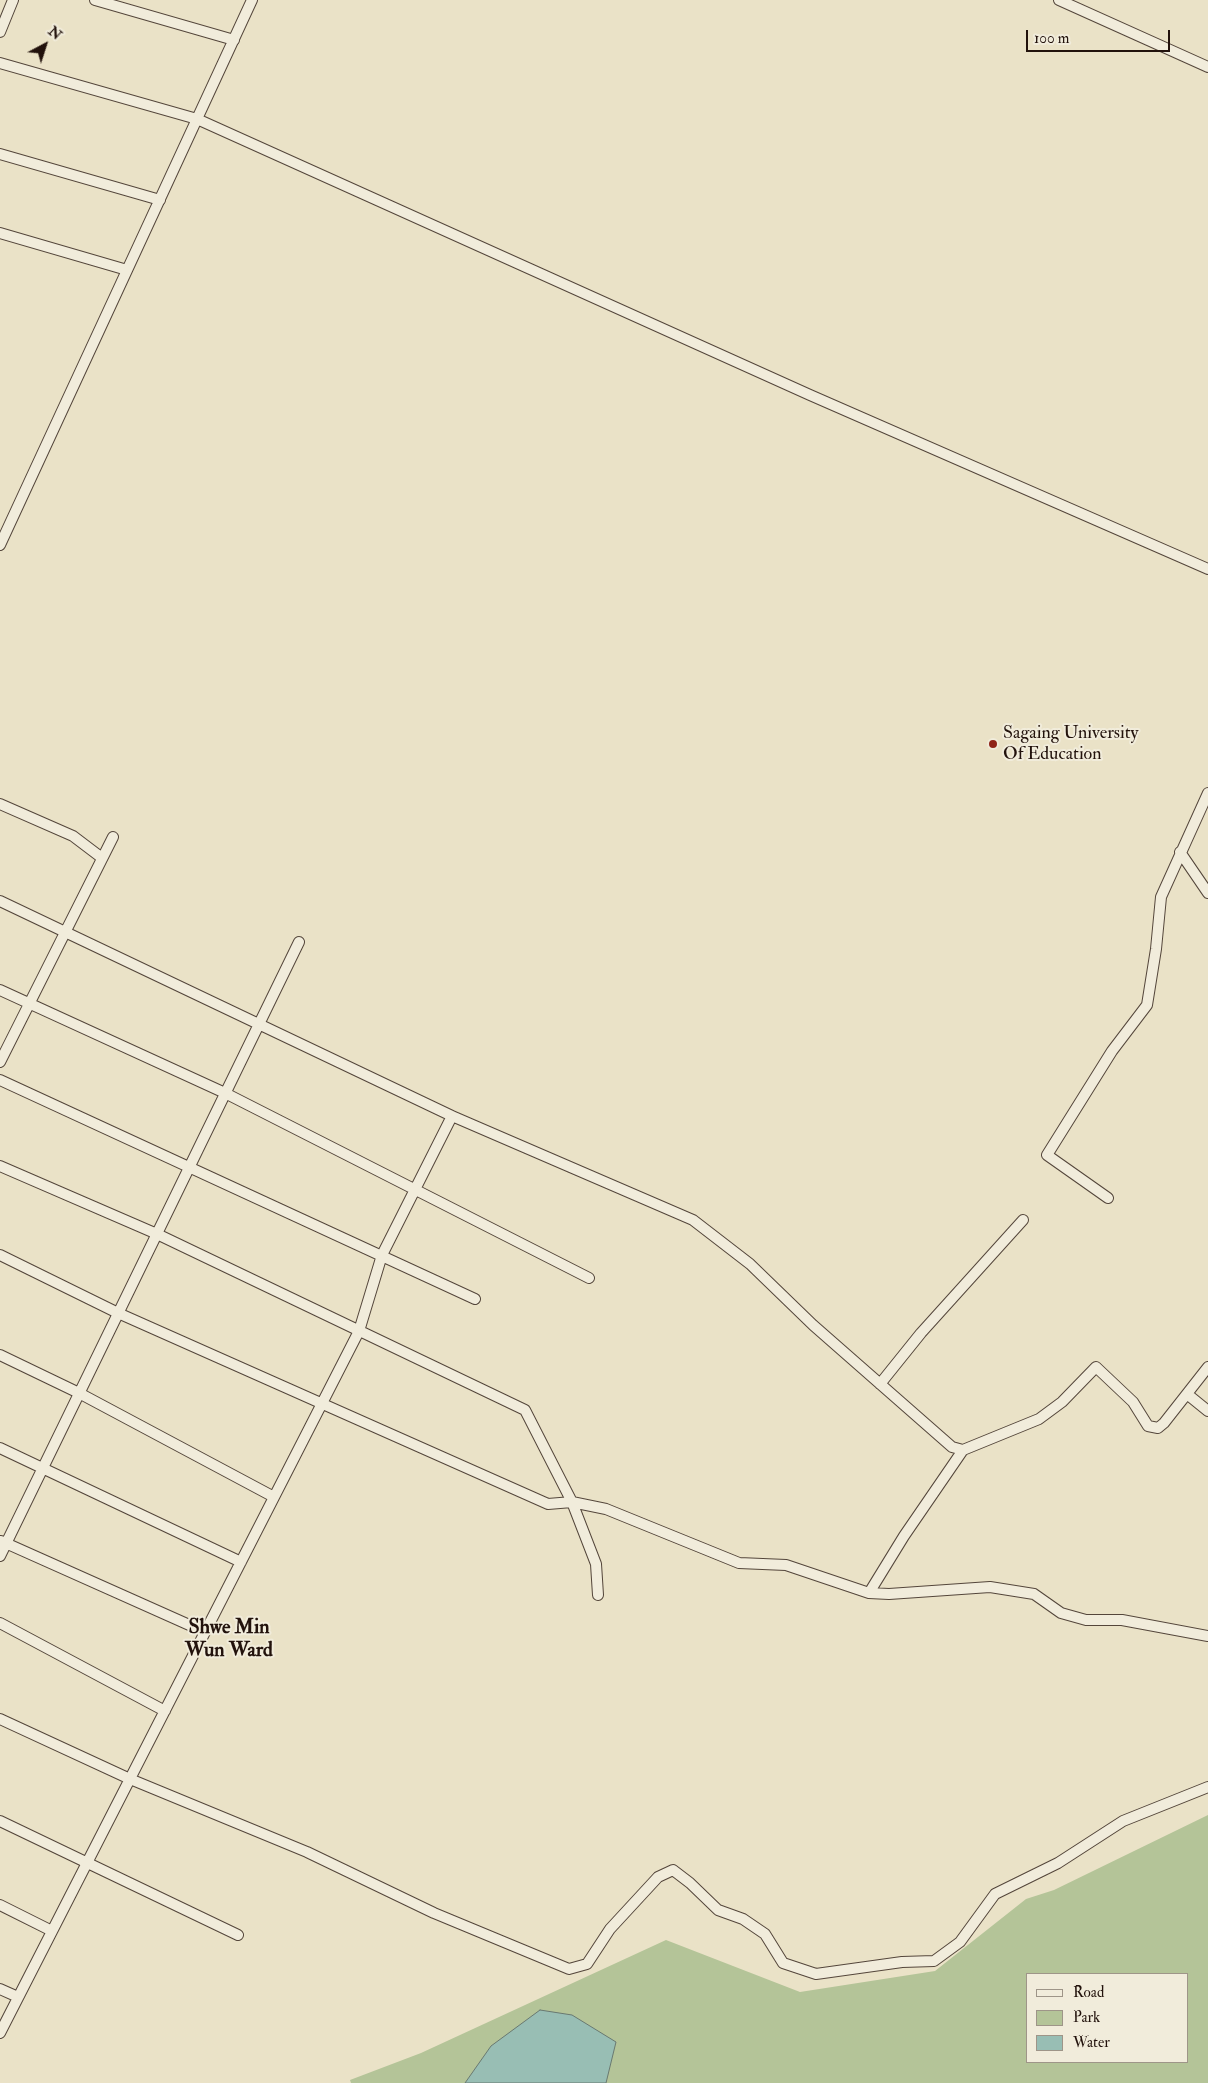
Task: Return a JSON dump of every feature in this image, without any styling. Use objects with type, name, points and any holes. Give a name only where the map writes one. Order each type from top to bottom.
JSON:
[{"type":"street","points":[[0,32],[13,0]]},
{"type":"street","points":[[95,0],[234,40]]},
{"type":"street","points":[[0,545],[252,0]]},
{"type":"street","points":[[1060,0],[1208,67]]},
{"type":"street","points":[[0,63],[197,119],[810,396],[1208,569]]},
{"type":"street","points":[[0,154],[160,200]]},
{"type":"street","points":[[0,233],[127,270]]},
{"type":"street","points":[[1108,1198],[1047,1155],[1112,1051],[1147,1005],[1156,949],[1161,896],[1208,793]]},
{"type":"street","points":[[0,804],[73,836],[102,858]]},
{"type":"street","points":[[0,1062],[113,837]]},
{"type":"street","points":[[1180,852],[1208,893]]},
{"type":"street","points":[[0,901],[260,1023],[452,1116],[693,1220],[750,1264],[813,1325],[952,1448],[963,1450],[1039,1419],[1062,1402],[1096,1367],[1133,1402],[1148,1426],[1158,1428],[1208,1367]]},
{"type":"street","points":[[0,1556],[3,1542],[43,1468],[80,1393],[299,942]]},
{"type":"street","points":[[0,990],[226,1093],[589,1278]]},
{"type":"street","points":[[0,1080],[475,1299]]},
{"type":"street","points":[[0,2034],[359,1332],[382,1255],[452,1116]]},
{"type":"street","points":[[0,1166],[157,1234],[525,1410],[572,1502],[596,1564],[598,1595]]},
{"type":"street","points":[[880,1384],[921,1332],[1024,1220]]},
{"type":"street","points":[[0,1256],[118,1313],[548,1504],[572,1502],[606,1508],[739,1563],[786,1565],[869,1593],[889,1594],[990,1586],[1034,1594],[1061,1613],[1086,1620],[1122,1620],[1208,1636]]},
{"type":"street","points":[[0,1355],[80,1393],[274,1498]]},
{"type":"street","points":[[1186,1394],[1208,1411]]},
{"type":"street","points":[[0,1448],[241,1562]]},
{"type":"street","points":[[869,1593],[904,1536],[963,1450]]},
{"type":"street","points":[[3,1542],[205,1632]]},
{"type":"street","points":[[0,1623],[165,1710]]},
{"type":"street","points":[[0,1720],[130,1779],[308,1852],[434,1913],[569,1969],[587,1964],[610,1929],[658,1877],[673,1870],[690,1882],[718,1910],[743,1919],[765,1934],[783,1963],[816,1974],[902,1962],[934,1961],[960,1942],[995,1894],[1058,1863],[1124,1821],[1208,1787]]},
{"type":"street","points":[[0,1821],[238,1935]]},
{"type":"street","points":[[0,1905],[52,1930]]},
{"type":"street","points":[[0,1989],[18,1997]]},
{"type":"green space","points":[[1208,1815],[1208,2083],[351,2083],[350,2080],[421,2053],[666,1940],[800,1992],[935,1971],[1026,1899],[1054,1890]]},
{"type":"water","points":[[540,2010],[572,2015],[616,2042],[606,2083],[465,2083],[491,2046]]},
{"type":"place","name":"Sagaing University Of Education","points":[[993,744]]},
{"type":"district","name":"Shwe Min Wun Ward","points":[[229,1640]]}]
